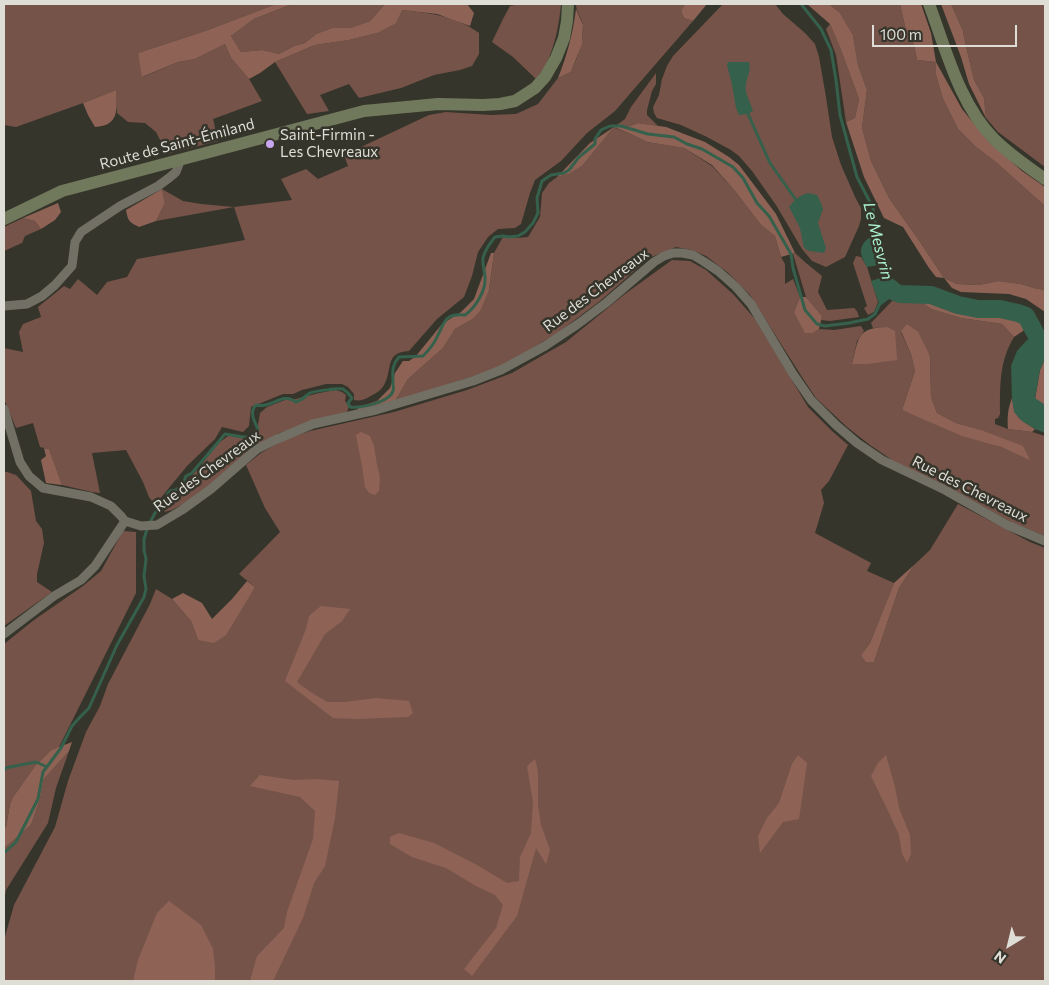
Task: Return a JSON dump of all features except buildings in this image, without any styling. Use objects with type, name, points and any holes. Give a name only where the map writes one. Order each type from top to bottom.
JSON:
[{"type":"main road","name":"Route de Saint-Émiland","points":[[4,219],[62,191],[364,111],[438,104],[483,106],[515,101],[535,88],[556,58],[564,38],[568,4]]},
{"type":"main road","points":[[929,4],[960,89],[980,123],[1010,153],[1045,179]]},
{"type":"street","points":[[4,306],[27,304],[42,296],[72,266],[75,242],[80,232],[120,206],[158,186],[176,172],[181,159]]},
{"type":"street","name":"Rue des Chevreaux","points":[[125,521],[141,526],[157,525],[211,489],[257,449],[313,424],[376,410],[473,381],[502,370],[578,324],[654,262],[673,253],[682,253],[693,255],[703,261],[736,287],[751,304],[811,400],[857,443],[882,460],[945,490],[1007,525],[1045,541]]},
{"type":"street","points":[[4,409],[20,462],[29,476],[43,488],[91,497],[111,506],[125,521],[95,566],[81,580],[54,596],[4,634]]},
{"type":"shaded area","points":[[4,4],[276,4],[208,30],[138,53],[143,77],[178,62],[195,59],[225,44],[231,58],[249,79],[262,101],[213,119],[218,141],[167,154],[156,132],[145,123],[128,122],[117,113],[116,90],[16,127],[4,125]]},
{"type":"shaded area","points":[[276,4],[292,4],[254,19],[231,36],[241,52],[262,50],[279,54],[294,46],[305,43],[316,34],[332,28],[350,28],[370,21],[385,4],[467,4],[474,13],[470,26],[437,14],[402,10],[396,23],[377,33],[349,40],[315,45],[275,62],[249,79],[231,58],[225,44],[195,59],[178,62],[142,77],[138,53],[208,30]]},
{"type":"shaded area","points":[[292,4],[385,4],[370,21],[350,28],[332,28],[316,34],[305,43],[294,46],[279,54],[262,50],[241,52],[231,36],[254,19]]},
{"type":"shaded area","points":[[519,4],[561,4],[554,44],[544,68],[536,79],[513,57],[492,42],[510,6]]},
{"type":"shaded area","points":[[576,4],[685,4],[681,11],[684,18],[693,21],[615,111],[587,133],[561,161],[535,180],[521,224],[515,228],[498,229],[488,237],[478,252],[464,297],[437,319],[409,351],[401,352],[392,358],[387,379],[383,387],[377,392],[363,400],[354,400],[354,394],[348,387],[342,384],[326,384],[293,394],[283,394],[251,407],[249,426],[243,432],[222,427],[215,439],[187,466],[155,505],[149,497],[126,450],[92,453],[100,493],[62,485],[49,449],[40,447],[33,423],[16,428],[4,399],[4,348],[23,352],[19,332],[23,324],[41,317],[38,307],[64,286],[70,289],[78,279],[97,295],[107,282],[127,277],[137,259],[245,240],[234,207],[292,200],[281,179],[306,169],[318,179],[348,166],[344,155],[429,115],[446,112],[491,115],[516,114],[538,104],[558,78],[571,72],[578,56],[583,26]]},
{"type":"shaded area","points":[[685,4],[707,4],[693,21],[684,18],[681,11]]},
{"type":"shaded area","points":[[723,4],[775,4],[815,44],[819,57],[832,137],[841,165],[861,208],[859,226],[845,257],[826,267],[812,261],[802,249],[776,205],[739,156],[707,137],[681,125],[657,118],[654,113],[653,107],[659,95],[662,79],[673,56]]},
{"type":"shaded area","points":[[807,4],[829,4],[840,13],[853,35],[858,65],[867,90],[862,128],[871,161],[889,198],[944,278],[936,277],[903,227],[884,218],[864,177],[846,122],[855,118],[859,99],[830,24]]},
{"type":"shaded area","points":[[829,4],[900,4],[905,26],[914,45],[917,60],[936,62],[936,75],[943,99],[958,129],[976,147],[1045,206],[1045,290],[998,281],[979,285],[957,284],[944,278],[889,198],[871,161],[862,128],[867,90],[858,65],[853,35],[840,13]]},
{"type":"shaded area","points":[[900,4],[921,4],[931,33],[936,62],[917,60],[914,45],[905,26]]},
{"type":"shaded area","points":[[941,4],[951,4],[963,31],[974,80],[984,98],[986,118],[969,84]]},
{"type":"shaded area","points":[[951,4],[1045,4],[1045,167],[998,132],[986,118],[984,98],[974,80],[963,31]]},
{"type":"shaded area","points":[[576,9],[583,25],[582,44],[571,72],[558,78],[569,44]]},
{"type":"shaded area","points":[[402,10],[452,19],[479,33],[479,54],[472,66],[434,75],[401,88],[359,98],[349,84],[320,95],[329,111],[307,114],[275,62],[315,45],[349,40],[377,33]]},
{"type":"shaded area","points":[[830,24],[859,99],[855,118],[846,122],[836,55],[826,29]]},
{"type":"shaded area","points":[[936,62],[962,109],[988,141],[1022,171],[1045,187],[1045,206],[976,147],[958,129],[943,99],[936,75]]},
{"type":"shaded area","points":[[656,73],[656,84],[652,91],[647,115],[658,126],[638,123],[627,127],[615,128],[647,142],[684,148],[712,166],[735,191],[761,225],[775,236],[785,264],[785,284],[793,279],[800,297],[794,312],[813,333],[819,329],[834,330],[861,326],[864,331],[857,341],[852,364],[887,327],[873,328],[871,323],[893,300],[902,296],[919,300],[931,309],[961,318],[1002,324],[1014,337],[1003,365],[1000,384],[1000,414],[995,419],[995,424],[1008,429],[1032,432],[1045,436],[1045,536],[1011,522],[954,490],[895,462],[847,427],[816,398],[750,295],[727,272],[706,256],[692,250],[676,247],[649,258],[600,301],[556,334],[497,369],[395,401],[408,379],[443,348],[455,329],[471,320],[489,290],[494,253],[503,237],[528,237],[540,217],[542,193],[549,183],[557,177],[569,174],[582,166],[614,127],[625,119],[631,107]],"holes":[[[901,332],[930,355],[931,397],[937,413],[956,423],[978,429],[1030,459],[902,410],[915,371],[911,354]]]},
{"type":"shaded area","points":[[116,90],[117,103],[113,120],[103,126],[95,127],[83,103]]},
{"type":"shaded area","points":[[638,123],[666,127],[705,142],[729,157],[739,165],[776,214],[795,253],[781,257],[775,236],[761,225],[712,165],[684,148],[647,142],[614,127],[627,127]]},
{"type":"shaded area","points":[[614,127],[582,166],[569,174],[557,177],[590,143]]},
{"type":"shaded area","points":[[162,189],[183,201],[234,207],[156,221],[165,203]]},
{"type":"shaded area","points":[[162,189],[165,203],[156,221],[139,227],[128,219],[126,210]]},
{"type":"shaded area","points":[[58,203],[61,212],[55,220],[41,229],[35,221],[23,218]]},
{"type":"shaded area","points":[[23,218],[35,221],[41,229],[25,236],[22,243],[4,251],[4,227]]},
{"type":"shaded area","points":[[491,253],[494,253],[489,290],[480,311],[471,320],[455,329],[443,348],[408,379],[395,401],[357,410],[359,407],[377,401],[390,388],[395,373],[403,361],[409,361],[416,356],[442,324],[461,312],[474,299]]},
{"type":"shaded area","points":[[795,253],[822,276],[818,292],[827,310],[854,308],[859,317],[830,321],[821,320],[822,316],[806,297],[793,254]]},
{"type":"shaded area","points":[[856,256],[861,257],[867,267],[878,302],[874,312],[868,315],[864,308],[867,306],[853,263]]},
{"type":"shaded area","points":[[672,260],[690,261],[706,270],[733,294],[755,319],[808,407],[848,445],[829,481],[821,490],[824,503],[815,533],[871,563],[867,571],[894,583],[870,643],[861,655],[874,662],[899,588],[914,565],[930,550],[958,504],[1045,548],[1045,981],[4,981],[4,940],[14,905],[55,827],[68,781],[86,732],[156,589],[172,599],[191,621],[198,640],[245,602],[255,587],[239,574],[280,532],[265,508],[246,465],[261,453],[283,440],[310,431],[394,412],[467,390],[512,373],[566,342],[625,294]]},
{"type":"shaded area","points":[[944,278],[957,284],[979,285],[998,281],[1045,290],[1045,312],[1026,299],[1009,294],[961,292],[952,288]]},
{"type":"shaded area","points":[[918,292],[935,300],[961,308],[1010,315],[1025,311],[1034,318],[1035,324],[1034,327],[1026,329],[1014,337],[1002,324],[961,318],[931,309],[919,300],[902,296]]},
{"type":"shaded area","points":[[800,297],[806,297],[822,316],[819,329],[813,333],[805,333],[794,312]]},
{"type":"shaded area","points":[[907,324],[918,332],[930,356],[931,397],[937,413],[956,423],[1023,446],[1030,460],[1001,447],[962,436],[902,410],[915,371],[911,354],[901,331]]},
{"type":"shaded area","points":[[887,327],[895,331],[897,360],[852,364],[858,341],[864,332]]},
{"type":"shaded area","points":[[1045,359],[1045,405],[1035,399],[1040,370]]},
{"type":"shaded area","points":[[336,390],[346,395],[345,401],[349,406],[347,412],[279,433],[189,501],[164,512],[179,489],[200,467],[216,445],[228,436],[246,437],[253,434],[257,431],[260,413],[267,407],[285,400]]},
{"type":"shaded area","points":[[1012,398],[1016,414],[1021,420],[1035,429],[1032,432],[1008,429],[1008,413]]},
{"type":"shaded area","points":[[361,432],[370,436],[374,446],[380,477],[379,491],[375,495],[369,493],[365,487],[356,435]]},
{"type":"shaded area","points":[[44,448],[49,449],[62,485],[46,483],[41,460],[46,456]]},
{"type":"shaded area","points":[[4,472],[16,475],[31,491],[36,521],[42,529],[44,543],[37,582],[52,592],[4,626]]},
{"type":"shaded area","points":[[123,531],[136,532],[136,593],[59,747],[51,750],[35,766],[13,797],[4,829],[4,644],[101,571]]},
{"type":"shaded area","points":[[914,565],[899,588],[874,662],[866,662],[861,655],[870,643],[894,583]]},
{"type":"shaded area","points":[[247,581],[255,587],[226,635],[214,643],[198,640],[191,621],[172,599],[183,593],[202,603],[212,619]]},
{"type":"shaded area","points":[[321,606],[350,609],[342,621],[325,634],[297,682],[327,702],[376,698],[409,701],[413,713],[408,717],[333,718],[285,681],[306,629],[309,616]]},
{"type":"shaded area","points":[[72,742],[69,751],[44,779],[40,799],[31,825],[4,848],[4,829],[13,797],[35,766],[51,750]]},
{"type":"shaded area","points":[[69,751],[56,788],[48,823],[6,890],[4,901],[4,848],[31,825],[40,799],[44,779]]},
{"type":"shaded area","points":[[798,755],[807,763],[799,819],[783,822],[760,853],[758,836],[767,818],[779,803],[792,764]]},
{"type":"shaded area","points":[[886,755],[899,808],[910,835],[911,854],[907,863],[902,853],[899,835],[871,776],[878,763]]},
{"type":"shaded area","points":[[535,759],[538,772],[538,805],[541,825],[550,850],[546,864],[536,848],[517,916],[472,976],[464,969],[496,928],[503,905],[495,895],[446,868],[412,857],[390,844],[390,837],[399,833],[434,843],[507,883],[519,881],[520,857],[531,833],[533,802],[527,766]]},
{"type":"shaded area","points":[[260,775],[294,780],[339,781],[335,818],[325,866],[314,883],[303,918],[273,981],[250,981],[257,956],[284,928],[287,912],[313,839],[315,811],[300,797],[250,786]]},
{"type":"shaded area","points":[[169,901],[201,925],[213,949],[215,981],[133,981],[138,960],[157,913]]},
{"type":"water","points":[[728,62],[749,62],[750,70],[746,91],[753,111],[748,114],[739,115],[736,108]]},
{"type":"water","points":[[808,193],[817,195],[823,209],[818,223],[826,248],[824,253],[809,251],[804,248],[800,228],[789,207],[797,198]]},
{"type":"water","points":[[872,231],[878,231],[889,262],[891,279],[896,287],[893,296],[880,306],[871,281],[883,277],[879,265],[867,267],[861,254],[862,246]]},
{"type":"water","points":[[1045,334],[1045,359],[1040,370],[1035,398],[1045,405],[1045,433],[1022,421],[1014,412],[1011,366],[1017,351],[1027,340]]},
{"type":"waterway","name":"Le Mesvrin","points":[[801,4],[821,29],[831,50],[840,115],[857,177],[873,208],[877,234]]},
{"type":"waterway","points":[[748,114],[770,163],[796,200]]},
{"type":"waterway","points":[[4,853],[16,842],[38,799],[43,772],[61,748],[72,726],[89,708],[117,645],[144,597],[146,589],[144,539],[148,526],[168,493],[176,490],[183,484],[186,476],[192,473],[225,434],[243,437],[252,436],[258,429],[253,414],[256,405],[267,405],[286,398],[296,402],[312,392],[337,389],[343,389],[352,398],[348,403],[350,407],[374,404],[386,399],[393,391],[393,372],[396,360],[399,357],[423,356],[429,350],[449,317],[465,315],[472,308],[484,288],[483,258],[491,242],[495,237],[518,236],[525,232],[533,223],[538,213],[537,198],[542,181],[551,175],[564,173],[569,170],[579,157],[595,144],[595,139],[601,130],[610,126],[621,126],[648,134],[674,137],[702,149],[733,167],[743,178],[757,203],[769,216],[791,254],[805,310],[817,324],[825,326],[868,319],[875,314],[881,301]]},
{"type":"waterway","name":"Le Mesvrin","points":[[889,287],[900,294],[931,295],[958,305],[978,309],[1000,309],[1018,313],[1026,316],[1039,340],[1045,343]]},
{"type":"waterway","points":[[4,771],[5,768],[36,762],[47,767]]},
{"type":"place","name":"Saint-Firmin - Les Chevreaux","points":[[270,144]]}]
